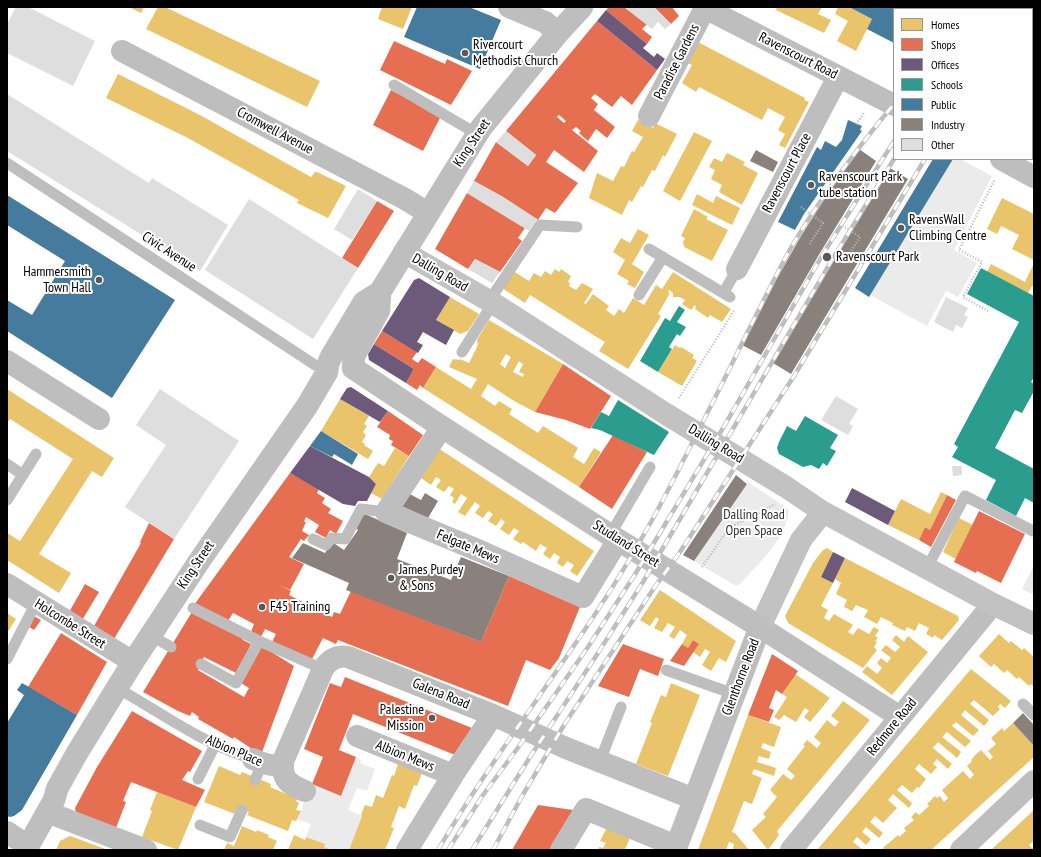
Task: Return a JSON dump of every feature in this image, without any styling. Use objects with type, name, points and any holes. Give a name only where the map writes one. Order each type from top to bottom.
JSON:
[{"type":"main road","name":"Dalling Road","points":[[404,252],[491,302],[666,414],[786,487],[823,512],[993,604],[1034,624]]},
{"type":"main road","name":"Glenthorne Road","points":[[760,627],[801,540],[823,512]]},
{"type":"street","points":[[510,7],[545,22],[558,33]]},
{"type":"street","name":"King Street","points":[[27,848],[54,800],[57,789],[71,762],[133,662],[212,542],[307,406],[321,369],[328,364],[364,302],[380,292],[477,134],[508,93],[558,33],[582,7]]},
{"type":"street","name":"Ravenscourt Road","points":[[704,8],[893,104]]},
{"type":"street","name":"Paradise Gardens","points":[[649,116],[704,8]]},
{"type":"street","name":"Cromwell Avenue","points":[[122,51],[406,199],[428,213]]},
{"type":"street","name":"Ravenscourt Place","points":[[736,269],[838,77]]},
{"type":"street","points":[[1002,160],[1034,177]]},
{"type":"street","name":"King Street","points":[[353,368],[352,363],[354,356],[380,310],[380,292]]},
{"type":"street","points":[[7,361],[99,420]]},
{"type":"street","points":[[321,369],[353,368]]},
{"type":"street","name":"Studland Street","points":[[353,368],[614,538],[760,627],[900,717]]},
{"type":"street","points":[[386,512],[442,427]]},
{"type":"street","name":"Felgate Mews","points":[[386,512],[583,596],[614,538]]},
{"type":"street","name":"Holcombe Street","points":[[7,584],[133,662]]},
{"type":"street","name":"Redmore Road","points":[[791,850],[993,604]]},
{"type":"street","name":"Glenthorne Road","points":[[676,848],[760,627]]},
{"type":"street","name":"Galena Road","points":[[322,669],[326,664],[337,657],[348,657],[493,715],[566,748],[694,799]]},
{"type":"street","name":"Albion Place","points":[[262,764],[286,754],[322,669]]},
{"type":"street","name":"Albion Mews","points":[[407,850],[453,775],[493,715]]},
{"type":"street","name":"Albion Mews","points":[[357,736],[453,775]]},
{"type":"street","points":[[262,764],[283,773],[289,783],[305,791]]},
{"type":"street","points":[[961,850],[1034,781]]},
{"type":"street","points":[[561,850],[586,809],[676,848]]},
{"type":"street","points":[[47,812],[146,850]]},
{"type":"street","points":[[7,832],[27,848]]},
{"type":"lane","points":[[394,85],[477,134]]},
{"type":"lane","name":"Civic Avenue","points":[[7,163],[321,369]]},
{"type":"lane","points":[[462,352],[491,302],[495,290],[540,225],[577,226]]},
{"type":"lane","points":[[649,249],[727,294],[736,269]]},
{"type":"lane","points":[[639,295],[663,257]]},
{"type":"lane","points":[[7,500],[36,454]]},
{"type":"lane","points":[[7,464],[23,475]]},
{"type":"lane","points":[[614,538],[650,467]]},
{"type":"lane","points":[[927,568],[965,496],[1033,531]]},
{"type":"lane","points":[[313,539],[326,545],[332,538],[345,539],[361,509],[386,512]]},
{"type":"lane","points":[[7,659],[36,603]]},
{"type":"lane","points":[[193,608],[259,641],[322,669]]},
{"type":"lane","points":[[150,636],[171,647]]},
{"type":"lane","points":[[201,664],[236,684],[259,641]]},
{"type":"lane","points":[[666,670],[734,694]]},
{"type":"lane","name":"Albion Place","points":[[118,688],[215,745],[262,764]]},
{"type":"lane","points":[[1024,704],[1034,715]]},
{"type":"lane","points":[[600,761],[621,707]]},
{"type":"lane","points":[[198,779],[215,745]]},
{"type":"lane","points":[[200,825],[230,837],[242,810]]},
{"type":"path","points":[[988,311],[963,297],[982,262],[959,250],[1002,160]]},
{"type":"path","points":[[801,207],[823,223],[809,245]]},
{"type":"path","points":[[840,224],[860,237],[846,259]]},
{"type":"path","points":[[678,399],[736,307]]},
{"type":"path","points":[[700,570],[729,528],[775,504],[779,499]]},
{"type":"green space","points":[[1034,7],[1034,51],[1033,8],[1030,8]]},
{"type":"green space","points":[[951,160],[962,160],[992,176],[954,250],[977,263],[958,297],[946,291],[927,326],[870,295]]},
{"type":"green space","name":"Dalling Road Open Space","points":[[748,482],[789,511],[787,522],[777,541],[755,568],[740,584],[736,586],[694,561]]},
{"type":"green space","points":[[1034,565],[1034,595],[1022,589]]},
{"type":"green space","points":[[356,757],[361,760],[360,763],[375,769],[367,791],[357,788],[348,810],[362,816],[349,850],[331,850],[324,847],[324,844],[306,837],[311,824],[297,819],[312,784],[341,796]]},
{"type":"building: Homes","points":[[129,7],[144,7],[141,13]]},
{"type":"building: Homes","points":[[158,7],[165,7],[320,81],[307,107],[146,29]]},
{"type":"building: Homes","points":[[382,7],[412,7],[403,29],[378,19]]},
{"type":"building: Homes","points":[[777,7],[822,7],[818,14],[831,20],[824,33],[776,10]]},
{"type":"building: Homes","points":[[838,7],[849,7],[872,19],[856,51],[837,41],[848,21],[835,14]]},
{"type":"building: Homes","points":[[694,40],[805,98],[804,100],[809,102],[785,148],[779,145],[785,134],[778,130],[785,117],[768,108],[762,120],[699,87],[696,92],[682,83],[692,65],[683,61]]},
{"type":"building: Homes","points":[[118,74],[198,114],[311,177],[315,172],[317,172],[346,186],[328,218],[297,203],[299,200],[186,137],[106,98]]},
{"type":"building: Homes","points":[[1033,112],[1034,112],[1033,142]]},
{"type":"building: Homes","points":[[638,120],[653,128],[655,123],[677,134],[665,157],[663,155],[655,171],[652,170],[643,187],[641,186],[632,202],[629,200],[622,215],[589,198],[597,173],[613,181],[621,166],[624,167],[632,151],[634,152],[643,137],[632,131]]},
{"type":"building: Homes","points":[[694,132],[712,141],[680,201],[663,191]]},
{"type":"building: Homes","points":[[727,153],[745,162],[743,165],[758,173],[742,205],[719,192],[722,185],[711,179],[715,170],[709,167],[714,158],[722,162]]},
{"type":"building: Homes","points":[[697,194],[713,203],[716,196],[740,208],[732,225],[692,205]]},
{"type":"building: Homes","points":[[1002,198],[1034,214],[1034,260],[1012,249],[1019,235],[1001,226],[997,234],[987,229]]},
{"type":"building: Homes","points":[[694,209],[708,217],[706,219],[728,230],[712,261],[684,247],[683,242],[685,238],[681,236]]},
{"type":"building: Homes","points":[[638,229],[649,235],[632,264],[644,272],[635,288],[627,284],[629,281],[617,274],[625,260],[613,252],[621,238],[630,243]]},
{"type":"building: Homes","points":[[1034,263],[1034,287],[1032,286],[1028,293],[987,272],[991,264],[1025,282]]},
{"type":"building: Homes","points":[[555,269],[559,272],[561,269],[571,276],[568,282],[570,283],[569,286],[576,290],[582,283],[593,289],[584,303],[586,304],[593,294],[609,306],[606,310],[614,316],[619,309],[624,313],[633,298],[644,305],[656,285],[662,289],[673,272],[731,309],[722,322],[710,315],[708,318],[695,309],[695,305],[691,310],[682,304],[685,300],[680,297],[673,297],[673,293],[669,290],[668,292],[670,293],[658,314],[661,316],[628,369],[599,351],[605,342],[530,295],[525,303],[502,288],[513,271],[529,281],[534,273],[541,277],[545,271],[551,275]]},
{"type":"building: Homes","points":[[450,297],[479,314],[468,331],[460,334],[436,320]]},
{"type":"building: Homes","points":[[489,320],[563,364],[535,412],[514,401],[488,384],[481,396],[495,406],[499,401],[512,409],[509,414],[538,433],[543,426],[572,444],[578,448],[573,457],[584,464],[594,448],[601,452],[579,487],[423,388],[436,367],[471,389],[477,379],[449,367],[453,359],[460,359],[469,363],[478,345],[477,340]],"holes":[[[506,354],[511,357],[505,368],[500,364]],[[519,361],[523,364],[519,372],[524,374],[523,377],[513,372]]]},
{"type":"building: Homes","points":[[675,345],[694,355],[692,358],[697,361],[682,386],[658,372]]},
{"type":"building: Homes","points":[[7,389],[114,458],[102,477],[92,471],[39,554],[71,573],[59,593],[7,560],[7,533],[20,541],[73,459],[10,419],[7,423]]},
{"type":"building: Homes","points":[[340,399],[369,416],[364,424],[367,426],[363,432],[366,435],[362,442],[373,451],[368,459],[321,431]]},
{"type":"building: Homes","points":[[435,446],[594,551],[577,576],[570,571],[574,565],[567,561],[563,567],[557,563],[560,557],[554,553],[550,559],[543,554],[547,548],[540,544],[536,551],[523,542],[521,544],[513,539],[519,531],[514,528],[509,535],[500,529],[505,522],[501,519],[496,526],[488,521],[493,514],[488,511],[483,518],[475,513],[480,506],[475,502],[465,516],[458,512],[467,498],[461,494],[455,504],[452,502],[454,498],[450,495],[454,489],[449,486],[444,492],[436,487],[441,480],[436,477],[431,485],[421,478],[426,471],[421,467]]},
{"type":"building: Homes","points":[[395,448],[409,456],[382,499],[371,493],[376,484],[369,477],[378,463],[384,466]]},
{"type":"building: Homes","points":[[941,492],[947,495],[930,530],[925,527],[919,540],[888,525],[901,499],[930,514]]},
{"type":"building: Homes","points":[[959,518],[973,525],[956,559],[943,552]]},
{"type":"building: Homes","points":[[827,548],[833,552],[821,577],[833,583],[821,606],[828,610],[824,618],[829,621],[834,614],[853,625],[848,632],[853,635],[858,628],[869,634],[874,627],[879,630],[875,636],[878,638],[875,641],[877,642],[874,647],[877,650],[863,668],[788,623],[785,616],[813,563],[823,550]]},
{"type":"building: Homes","points":[[845,558],[958,616],[959,620],[942,640],[934,635],[933,638],[926,634],[929,628],[919,623],[915,631],[907,627],[905,631],[892,625],[893,623],[881,617],[877,624],[864,617],[868,610],[856,605],[852,611],[844,607],[847,600],[836,594],[841,583],[835,579]]},
{"type":"building: Homes","points":[[660,590],[736,641],[726,662],[719,658],[711,671],[702,665],[710,652],[705,649],[700,657],[693,652],[699,644],[693,640],[688,648],[682,644],[687,635],[680,630],[674,639],[669,636],[675,627],[668,623],[662,632],[654,628],[659,619],[656,617],[650,626],[640,620]]},
{"type":"building: Homes","points":[[7,613],[16,619],[7,633]]},
{"type":"building: Homes","points":[[999,634],[1009,643],[1011,641],[1022,650],[1024,648],[1034,657],[1034,686],[1031,684],[1029,686],[1019,677],[1017,679],[1007,670],[1004,673],[994,664],[991,667],[979,656]]},
{"type":"building: Homes","points":[[896,635],[904,642],[908,636],[928,652],[892,695],[862,672],[867,666],[877,674],[882,668],[877,663],[881,658],[887,663],[891,658],[881,650],[886,645],[895,652],[900,647],[892,640]]},
{"type":"building: Homes","points":[[971,669],[1011,701],[1005,708],[1000,704],[998,707],[1000,709],[993,716],[974,700],[970,704],[989,720],[984,726],[965,710],[961,715],[979,730],[973,736],[956,722],[952,726],[971,741],[965,747],[947,732],[942,737],[961,752],[957,758],[938,742],[933,748],[952,764],[948,769],[937,759],[933,764],[937,767],[931,774],[919,764],[915,769],[926,779],[919,788],[917,787],[912,793],[902,785],[897,790],[912,803],[909,808],[893,794],[888,800],[897,808],[883,823],[875,816],[870,822],[883,833],[879,838],[866,827],[862,832],[871,839],[866,845],[857,837],[853,842],[863,850],[817,850]]},
{"type":"building: Homes","points":[[795,674],[830,698],[810,722],[804,717],[809,711],[805,708],[796,722],[784,715],[779,720],[774,717],[787,697],[782,694]]},
{"type":"building: Homes","points":[[671,683],[700,695],[668,776],[636,764],[661,695],[666,697]]},
{"type":"building: Homes","points":[[843,701],[870,720],[777,831],[779,835],[768,850],[752,830],[766,817],[763,814],[777,797],[770,790],[783,774],[791,780],[795,776],[787,769],[805,746],[803,745],[807,740],[817,748],[821,743],[814,737],[827,720],[835,727],[839,722],[831,716]]},
{"type":"building: Homes","points":[[748,715],[781,727],[774,747],[763,743],[761,748],[771,752],[769,759],[759,756],[757,762],[776,768],[774,776],[754,769],[752,774],[762,778],[752,804],[744,801],[732,832],[735,833],[749,850],[734,850],[734,844],[729,842],[726,850],[698,850]]},
{"type":"building: Homes","points":[[1013,723],[1034,746],[1034,757],[931,850],[885,850],[883,848],[898,835],[899,837],[906,831],[904,828],[914,820],[911,817],[916,812],[919,815],[929,806],[927,804],[935,796],[937,798],[940,796],[944,802],[948,798],[942,790],[963,771],[970,779],[974,775],[967,766],[972,761],[971,760],[974,756],[981,750],[990,760],[993,757],[988,751],[996,744],[991,738],[1002,728],[1004,731]]},
{"type":"building: Homes","points":[[398,764],[422,773],[417,786],[414,785],[405,809],[399,806],[391,827],[394,828],[385,850],[349,850],[365,805],[372,807],[376,795],[383,798]]},
{"type":"building: Homes","points":[[219,766],[240,775],[242,772],[271,784],[270,787],[298,797],[296,801],[299,803],[296,810],[301,811],[296,821],[292,820],[288,831],[247,815],[249,812],[237,808],[235,814],[204,802]]},
{"type":"building: Homes","points":[[157,792],[196,807],[178,850],[142,837],[152,811],[150,810]]},
{"type":"building: Homes","points":[[1034,810],[1034,841],[1029,845],[1034,850],[991,850]]},
{"type":"building: Homes","points":[[608,825],[631,835],[625,850],[598,850],[599,847],[603,848],[606,843],[600,841]]},
{"type":"building: Homes","points":[[242,826],[256,832],[257,830],[269,835],[268,837],[277,841],[273,850],[224,850],[227,843],[234,846]]},
{"type":"building: Homes","points":[[294,835],[305,840],[306,837],[325,844],[324,847],[331,850],[288,850]]},
{"type":"building: Homes","points":[[70,836],[108,850],[56,850],[60,841]]},
{"type":"building: Shops","points":[[609,7],[624,7],[647,24],[642,29],[652,37],[647,44],[606,10]]},
{"type":"building: Shops","points":[[654,7],[672,7],[679,16],[671,24]]},
{"type":"building: Shops","points":[[597,21],[657,70],[632,105],[621,96],[612,107],[595,94],[591,98],[598,104],[594,110],[615,127],[607,138],[596,129],[588,141],[579,133],[581,131],[576,127],[572,130],[598,151],[584,172],[554,150],[546,162],[578,183],[555,213],[546,208],[538,220],[503,197],[474,181],[496,142],[528,166],[536,155],[506,131]],"holes":[[[559,115],[566,121],[564,123],[557,117]]]},
{"type":"building: Shops","points":[[394,41],[445,64],[447,59],[472,71],[451,105],[380,70]]},
{"type":"building: Shops","points":[[391,90],[441,116],[423,151],[373,125]]},
{"type":"building: Shops","points":[[467,193],[525,228],[518,238],[522,241],[500,272],[475,259],[468,269],[435,249]]},
{"type":"building: Shops","points":[[377,201],[394,211],[358,268],[342,258]]},
{"type":"building: Shops","points":[[382,331],[417,352],[412,359],[418,363],[422,358],[436,367],[423,388],[420,385],[417,390],[406,383],[414,369],[374,344]]},
{"type":"building: Shops","points":[[563,364],[611,396],[590,429],[566,420],[535,412]]},
{"type":"building: Shops","points":[[388,411],[423,435],[409,456],[391,445],[393,441],[389,439],[390,435],[377,427]]},
{"type":"building: Shops","points":[[613,435],[647,452],[612,509],[579,487]]},
{"type":"building: Shops","points":[[290,473],[319,489],[317,493],[325,498],[322,503],[331,509],[328,513],[343,521],[336,534],[330,530],[326,538],[315,532],[319,525],[306,517],[304,522],[306,522],[302,531],[309,535],[304,541],[301,539],[289,557],[304,564],[290,590],[279,585],[291,591],[289,595],[332,617],[334,612],[340,614],[351,591],[481,642],[509,576],[580,607],[559,658],[550,670],[526,660],[508,706],[338,640],[336,644],[323,638],[311,661],[272,642],[276,634],[265,629],[261,637],[251,632],[254,624],[233,613],[228,621],[194,605]]},
{"type":"building: Shops","points":[[947,495],[956,500],[931,547],[919,540],[925,527],[930,530]]},
{"type":"building: Shops","points":[[979,511],[1025,534],[1001,583],[954,562]]},
{"type":"building: Shops","points":[[149,523],[174,539],[114,639],[94,626],[141,543],[140,542]]},
{"type":"building: Shops","points":[[85,584],[99,592],[81,622],[68,614]]},
{"type":"building: Shops","points":[[192,612],[241,637],[243,640],[251,644],[238,674],[204,657],[198,670],[244,697],[249,688],[241,683],[262,646],[294,666],[261,755],[234,737],[233,739],[198,719],[199,717],[192,712],[190,716],[143,692]]},
{"type":"building: Shops","points":[[32,615],[41,620],[34,630],[26,625]]},
{"type":"building: Shops","points":[[61,633],[107,662],[77,715],[28,687]]},
{"type":"building: Shops","points":[[693,640],[699,644],[684,666],[670,661],[682,644],[688,648]]},
{"type":"building: Shops","points":[[623,644],[664,659],[658,676],[640,669],[629,697],[598,686]]},
{"type":"building: Shops","points":[[772,654],[798,671],[782,694],[776,690],[769,708],[774,710],[769,722],[748,715]]},
{"type":"building: Shops","points":[[345,677],[472,728],[460,757],[353,714],[339,750],[356,757],[341,796],[312,784],[323,757],[304,749],[330,683],[341,687]]},
{"type":"building: Shops","points":[[132,711],[202,751],[190,772],[188,771],[182,780],[205,790],[196,807],[131,782],[123,801],[126,802],[116,828],[76,813],[75,808],[97,767]]},
{"type":"building: Shops","points":[[538,805],[573,810],[550,850],[512,850]]},
{"type":"building: Offices","points":[[606,10],[647,44],[643,48],[654,57],[657,53],[665,59],[657,70],[597,21]]},
{"type":"building: Offices","points":[[419,278],[450,297],[436,320],[454,330],[446,345],[423,332],[417,342],[423,345],[418,353],[382,331],[414,280]]},
{"type":"building: Offices","points":[[374,344],[414,369],[406,383],[369,360],[368,354]]},
{"type":"building: Offices","points":[[351,387],[388,411],[380,422],[340,399],[347,388]]},
{"type":"building: Offices","points":[[310,446],[369,477],[376,484],[367,501],[358,501],[355,506],[343,504],[290,473]]},
{"type":"building: Offices","points":[[852,488],[895,511],[888,525],[845,502]]},
{"type":"building: Offices","points":[[833,552],[845,558],[833,583],[821,577]]},
{"type":"building: Schools","points":[[981,268],[1034,296],[1034,377],[1031,382],[1034,384],[1034,391],[1022,413],[1015,410],[995,448],[1034,469],[1034,503],[1025,498],[1016,516],[986,500],[996,480],[952,457],[958,447],[954,444],[1019,322],[967,294]]},
{"type":"building: Schools","points":[[679,306],[685,310],[677,322],[686,327],[680,336],[677,334],[669,347],[672,349],[658,372],[640,361],[665,318],[670,321]]},
{"type":"building: Schools","points":[[618,400],[669,432],[654,455],[600,430],[591,428],[601,412],[609,416]]},
{"type":"building: Schools","points":[[805,416],[838,435],[830,448],[836,451],[827,466],[823,463],[819,469],[811,465],[803,467],[779,454],[777,448],[787,426],[796,431]]},
{"type":"building: Public","name":"Rivercourt Methodist Church","points":[[417,7],[469,7],[501,20],[480,69],[404,37]]},
{"type":"building: Public","points":[[849,7],[924,7],[893,8],[893,42],[867,29],[872,19]]},
{"type":"building: Public","name":"Ravenscourt Park tube station","points":[[848,120],[862,126],[860,130],[862,131],[804,214],[795,230],[778,222],[817,147],[821,150],[825,141],[836,147],[842,140]]},
{"type":"building: Public","name":"RavensWall Climbing Centre","points":[[932,160],[952,160],[869,297],[855,288]]},
{"type":"building: Public","name":"Hammersmith Town Hall","points":[[7,195],[175,300],[112,398],[7,331],[7,300],[32,315],[65,261],[7,225]]},
{"type":"building: Public","points":[[321,431],[358,454],[352,465],[334,454],[332,457],[310,446]]},
{"type":"building: Public","points":[[22,683],[77,715],[22,810],[10,817],[7,816],[7,723],[24,695],[17,690]]},
{"type":"building: Industry","points":[[859,149],[876,161],[820,253],[761,355],[742,345],[801,236],[834,184]]},
{"type":"building: Industry","points":[[756,150],[778,162],[773,172],[750,161]]},
{"type":"building: Industry","points":[[890,168],[908,179],[791,374],[773,363],[832,260]]},
{"type":"building: Industry","points":[[736,475],[747,484],[694,561],[683,555]]},
{"type":"building: Industry","points":[[406,492],[421,500],[425,493],[438,501],[428,518],[399,505]]},
{"type":"building: Industry","name":"James Purdey & Sons","points":[[363,513],[407,533],[397,559],[451,580],[461,557],[509,576],[481,642],[346,590],[349,583],[292,558],[303,543],[325,553],[332,542],[344,550],[358,530],[356,528]]},
{"type":"building: Industry","points":[[1023,713],[1034,725],[1034,746],[1013,723]]},
{"type":"building: Other","points":[[16,7],[28,7],[95,41],[73,86],[7,53],[7,24]]},
{"type":"building: Other","points":[[624,7],[654,7],[671,24],[665,29],[658,22],[652,29]]},
{"type":"building: Other","points":[[7,94],[149,183],[152,178],[228,225],[200,271],[7,151]]},
{"type":"building: Other","points":[[506,131],[536,155],[528,166],[496,142]]},
{"type":"building: Other","points":[[474,181],[503,197],[537,219],[529,231],[467,193]]},
{"type":"building: Other","points":[[358,189],[377,201],[352,240],[334,229]]},
{"type":"building: Other","points":[[249,199],[358,268],[313,339],[205,270]]},
{"type":"building: Other","points":[[475,259],[500,272],[492,283],[468,269]]},
{"type":"building: Other","points":[[946,297],[968,308],[964,315],[968,317],[962,328],[956,325],[953,332],[934,322]]},
{"type":"building: Other","points":[[160,389],[239,441],[174,539],[125,507],[166,445],[136,425]]},
{"type":"building: Other","points":[[836,396],[858,409],[849,424],[853,426],[848,435],[821,420]]},
{"type":"building: Other","points":[[952,466],[962,466],[962,475],[953,476]]},
{"type":"railway","points":[[438,850],[489,769],[597,611],[623,570],[663,500],[778,272],[798,236],[820,201],[868,136],[893,105]]},
{"type":"railway","points":[[448,850],[483,795],[588,647],[634,576],[726,423],[823,254],[893,143]]},
{"type":"railway","points":[[472,850],[643,582],[832,260],[893,160]]},
{"type":"railway","points":[[493,850],[521,798],[564,725],[654,588],[680,552],[794,376],[924,160]]},
{"type":"place","name":"Rivercourt Methodist Church","points":[[465,53]]},
{"type":"place","name":"Ravenscourt Park tube station","points":[[811,185]]},
{"type":"place","name":"RavensWall Climbing Centre","points":[[901,228]]},
{"type":"place","name":"Ravenscourt Park","points":[[827,257]]},
{"type":"place","name":"Hammersmith Town Hall","points":[[99,280]]},
{"type":"place","name":"James Purdey & Sons","points":[[391,578]]},
{"type":"place","name":"F45 Training","points":[[262,607]]},
{"type":"place","name":"Palestine Mission","points":[[432,718]]}]
